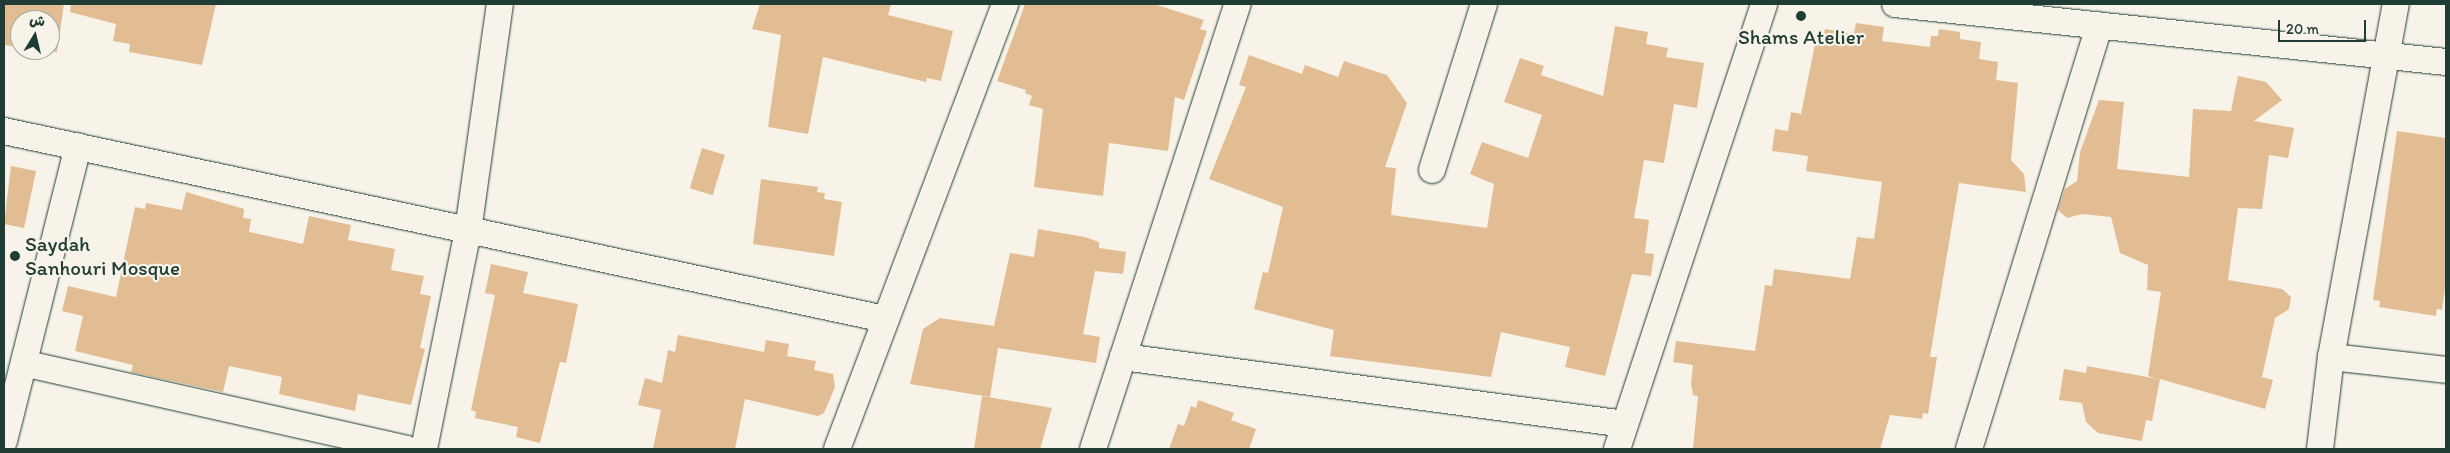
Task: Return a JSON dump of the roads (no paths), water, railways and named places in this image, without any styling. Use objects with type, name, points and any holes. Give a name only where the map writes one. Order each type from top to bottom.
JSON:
[{"type":"street","points":[[424,449],[468,231],[500,4]]},
{"type":"street","points":[[837,449],[1005,4]]},
{"type":"street","points":[[1093,449],[1238,4]]},
{"type":"street","points":[[1432,170],[1484,4]]},
{"type":"street","points":[[1618,449],[1764,4]]},
{"type":"street","points":[[1895,4],[2446,62]]},
{"type":"street","points":[[2320,449],[2331,357],[2385,55],[2396,4]]},
{"type":"street","points":[[1968,449],[2099,26]]},
{"type":"street","points":[[4,131],[886,319]]},
{"type":"street","points":[[4,441],[26,364],[78,146]]},
{"type":"street","points":[[1124,356],[1625,424]]},
{"type":"street","points":[[2331,357],[2446,370]]},
{"type":"street","points":[[26,364],[407,449]]},
{"type":"place","name":"Shams Atelier","points":[[1801,16]]},
{"type":"place","name":"Saydah Sanhouri Mosque","points":[[15,256]]}]
